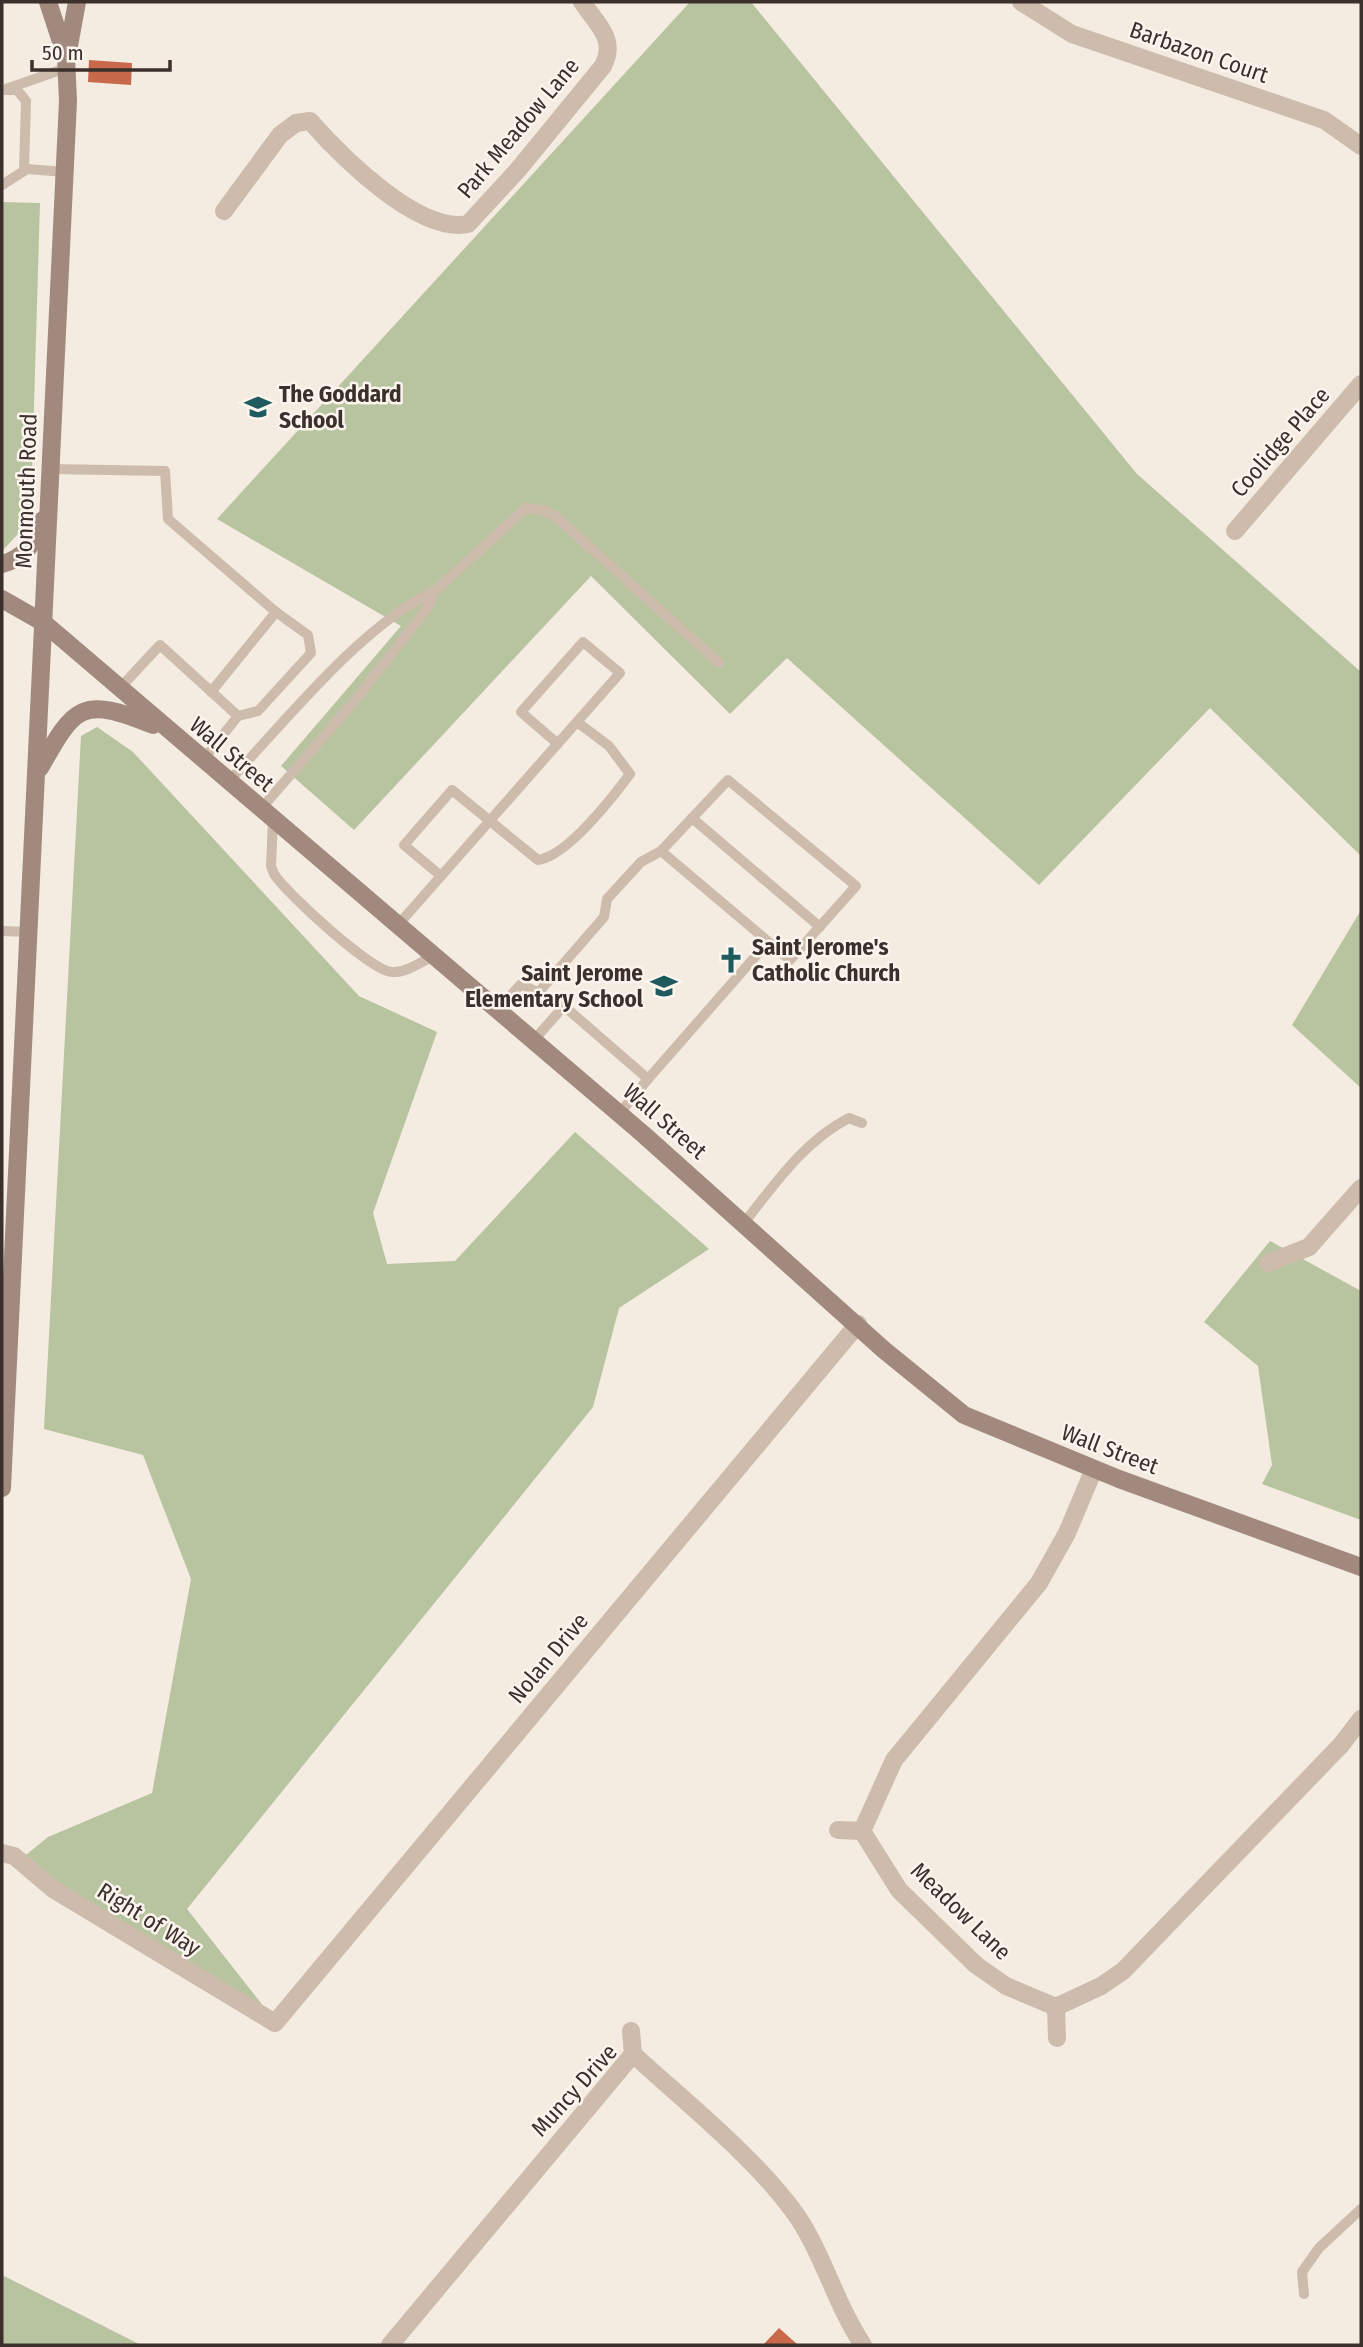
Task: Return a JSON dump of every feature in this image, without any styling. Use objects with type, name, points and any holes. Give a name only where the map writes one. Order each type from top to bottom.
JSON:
[{"type":"main road","name":"Monmouth Road","points":[[2,1488],[65,172],[66,63],[48,2]]},
{"type":"main road","points":[[66,63],[77,2]]},
{"type":"main road","points":[[2,564],[16,560],[36,541],[50,504]]},
{"type":"main road","name":"Wall Street","points":[[2,599],[44,623],[202,761],[619,1114],[905,1368],[964,1415],[1094,1469],[1361,1567]]},
{"type":"main road","points":[[38,771],[63,727],[74,715],[86,710],[113,710],[166,730]]},
{"type":"street","name":"Park Meadow Lane","points":[[224,211],[281,135],[296,123],[310,121],[332,146],[378,186],[439,222],[450,226],[468,224],[517,171],[603,66],[610,53],[609,41],[582,2]]},
{"type":"street","name":"Barbazon Court","points":[[1021,2],[1072,34],[1324,120],[1361,146]]},
{"type":"street","name":"Coolidge Place","points":[[1235,531],[1361,384]]},
{"type":"street","points":[[1268,1263],[1309,1247],[1361,1188]]},
{"type":"street","name":"Nolan Drive","points":[[275,2023],[858,1324]]},
{"type":"street","points":[[838,1830],[862,1831],[894,1760],[1039,1583],[1062,1543],[1094,1469]]},
{"type":"street","points":[[1056,2038],[1056,2007],[1101,1986],[1123,1971],[1341,1745],[1361,1719]]},
{"type":"street","name":"Meadow Lane","points":[[862,1831],[899,1890],[976,1965],[1006,1986],[1056,2007]]},
{"type":"street","name":"Right of Way","points":[[2,1853],[14,1856],[53,1889],[275,2023]]},
{"type":"street","points":[[631,2031],[634,2054]]},
{"type":"street","name":"Muncy Drive","points":[[390,2345],[634,2054],[786,2202],[807,2233],[841,2307],[863,2345]]},
{"type":"lane","points":[[3,91],[66,63]]},
{"type":"lane","points":[[3,91],[17,90],[26,100],[24,170]]},
{"type":"lane","points":[[2,185],[24,170],[65,172]]},
{"type":"lane","points":[[51,469],[165,471],[168,519],[276,612],[308,635],[311,653],[258,711],[238,716],[202,761]]},
{"type":"lane","points":[[228,782],[328,676],[378,630],[410,602],[436,590],[526,508],[543,510],[555,516],[719,663]]},
{"type":"lane","points":[[433,956],[402,971],[386,971],[324,925],[274,874],[267,815],[428,607],[436,590]]},
{"type":"lane","points":[[211,691],[276,612]]},
{"type":"lane","points":[[397,926],[488,822],[558,744],[620,673],[583,642],[521,712],[558,744]]},
{"type":"lane","points":[[120,689],[160,645],[238,716]]},
{"type":"lane","points":[[441,876],[404,845],[452,790],[538,860],[550,859],[614,794],[630,774],[609,746],[577,722]]},
{"type":"lane","points":[[538,993],[604,917],[607,899],[641,862],[662,850],[728,780],[856,886],[790,960],[662,850]]},
{"type":"lane","points":[[692,818],[820,927]]},
{"type":"lane","points":[[2,931],[29,932]]},
{"type":"lane","points":[[619,1114],[768,942]]},
{"type":"lane","points":[[497,1011],[522,984],[564,1006],[648,1079]]},
{"type":"lane","points":[[533,1041],[564,1006]]},
{"type":"lane","points":[[744,1223],[794,1160],[826,1129],[849,1118],[862,1123]]},
{"type":"lane","points":[[1304,2294],[1302,2272],[1319,2248],[1361,2209]]},
{"type":"green space","points":[[690,2],[751,2],[1137,474],[1361,672],[1361,856],[1210,708],[1039,885],[787,658],[730,714],[591,576],[354,830],[281,766],[401,626],[217,519]]},
{"type":"green space","points":[[2,202],[40,203],[31,506],[18,534],[2,551]]},
{"type":"green space","points":[[97,727],[133,752],[359,996],[437,1032],[373,1213],[387,1264],[455,1261],[575,1132],[709,1249],[619,1308],[593,1407],[187,1909],[275,2021],[21,1859],[48,1837],[152,1793],[191,1579],[143,1455],[44,1429],[81,736]]},
{"type":"green space","points":[[1361,910],[1361,1088],[1292,1025]]},
{"type":"green space","points":[[1270,1241],[1361,1291],[1361,1520],[1262,1484],[1272,1465],[1258,1366],[1204,1322]]},
{"type":"green space","points":[[2,2275],[141,2345],[2,2345]]},
{"type":"building","points":[[89,60],[132,63],[131,85],[88,82]]},
{"type":"building","points":[[779,2328],[798,2345],[763,2345]]},
{"type":"place","name":"The Goddard School","points":[[258,407]]},
{"type":"place","name":"Saint Jerome's Catholic Church","points":[[731,960]]},
{"type":"place","name":"Saint Jerome Elementary School","points":[[664,986]]}]
